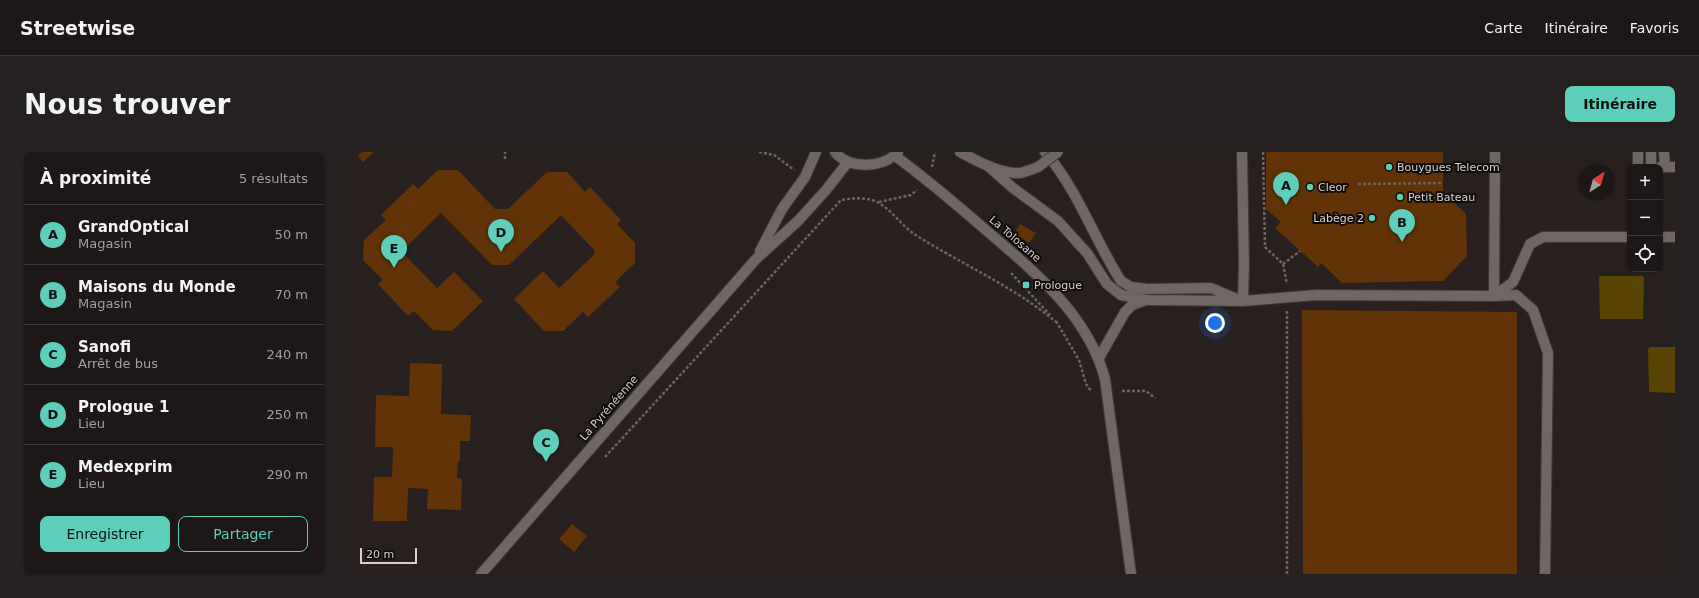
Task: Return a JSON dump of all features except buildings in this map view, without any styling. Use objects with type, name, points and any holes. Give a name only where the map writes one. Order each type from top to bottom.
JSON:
[{"type":"street","points":[[756,259],[782,209],[805,177],[816,152]]},
{"type":"street","points":[[835,152],[848,162],[874,165],[896,154]]},
{"type":"street","points":[[960,152],[988,166],[1008,172],[1020,173],[1038,167],[1058,152]]},
{"type":"street","points":[[1044,152],[1058,167],[1081,205],[1121,281],[1131,287],[1147,289],[1211,288],[1243,301]]},
{"type":"street","points":[[1242,152],[1244,265],[1243,301]]},
{"type":"street","points":[[1494,296],[1495,152]]},
{"type":"street","points":[[1638,152],[1638,164]]},
{"type":"street","points":[[1651,152],[1651,164]]},
{"type":"street","points":[[1662,164],[1664,152]]},
{"type":"street","name":"La Tolosane","points":[[896,154],[1038,275],[1075,317],[1085,332],[1099,358],[1107,392]]},
{"type":"street","points":[[756,259],[798,221],[826,190],[848,162]]},
{"type":"street","points":[[988,166],[1013,188],[1058,221],[1087,253],[1107,284],[1121,295],[1148,300],[1243,301],[1324,295],[1516,295],[1534,310],[1548,353],[1545,574]]},
{"type":"street","points":[[1663,167],[1675,167]]},
{"type":"street","points":[[1494,296],[1513,282],[1530,244],[1543,237],[1627,237]]},
{"type":"street","points":[[1663,237],[1675,237]]},
{"type":"street","name":"La Pyrénéenne","points":[[480,574],[756,259]]},
{"type":"street","points":[[1099,358],[1125,312],[1132,305],[1148,300]]},
{"type":"street","points":[[1107,392],[1132,573]]},
{"type":"path","points":[[505,152],[505,159]]},
{"type":"path","points":[[1263,152],[1266,247],[1283,264],[1286,280],[1287,574]]},
{"type":"path","points":[[1358,184],[1443,183]]},
{"type":"path","points":[[917,190],[922,194]]},
{"type":"path","points":[[599,463],[841,200],[868,199],[878,202],[912,233],[1038,306],[1056,322]]},
{"type":"path","points":[[1283,264],[1300,251]]},
{"type":"path","points":[[1006,268],[1056,322],[1079,360],[1090,390],[1094,393],[1133,390],[1146,391],[1155,398]]},
{"type":"shaded area","points":[[1642,276],[1644,278],[1643,319],[1600,319],[1599,277]]},
{"type":"shaded area","points":[[1650,347],[1675,347],[1675,393],[1649,392],[1648,349]]},
{"type":"place","name":"Bouygues Telecom","points":[[1389,167]]},
{"type":"place","name":"Cleor","points":[[1310,187]]},
{"type":"place","name":"Petit Bateau","points":[[1400,197]]},
{"type":"place","name":"GrandOptical","points":[[1286,205]]},
{"type":"place","name":"Labège 2","points":[[1372,218]]},
{"type":"place","name":"Maisons du Monde","points":[[1402,242]]},
{"type":"place","name":"Prologue 1","points":[[501,252]]},
{"type":"place","name":"Medexprim","points":[[394,268]]},
{"type":"place","name":"Prologue","points":[[1026,285]]},
{"type":"place","name":"Sanofi","points":[[546,462]]}]
